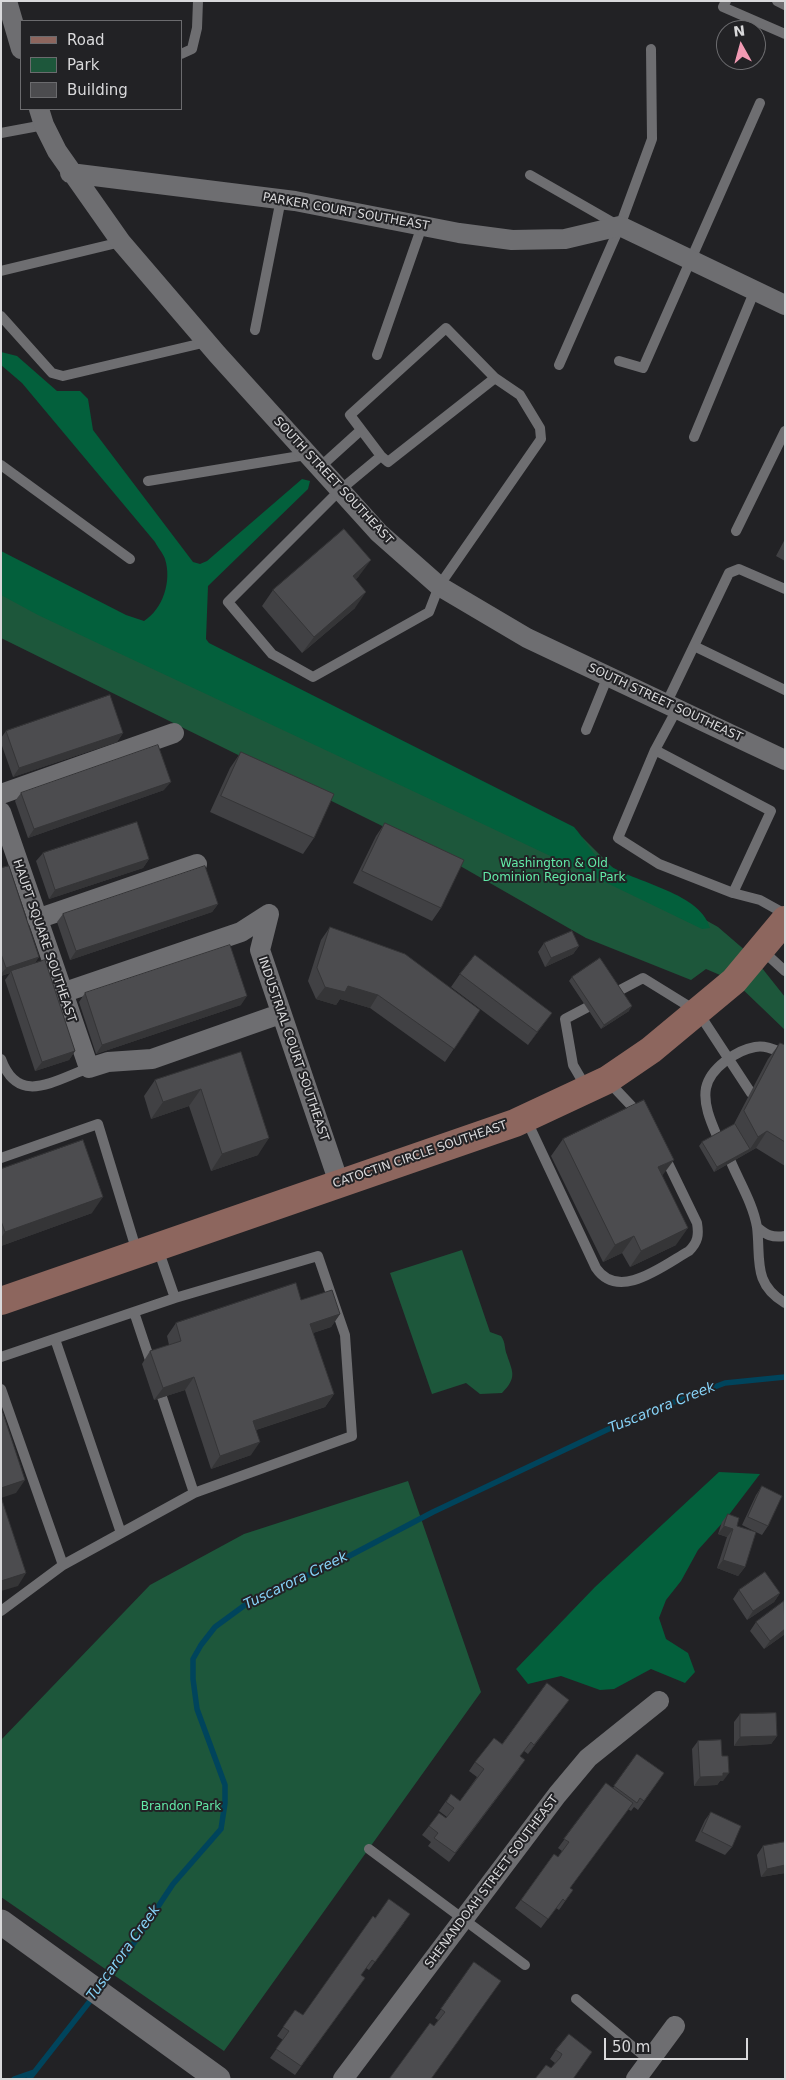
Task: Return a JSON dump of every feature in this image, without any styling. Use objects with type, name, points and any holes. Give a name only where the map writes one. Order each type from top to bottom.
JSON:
[{"type":"main road","name":"CATOCTIN CIRCLE SOUTHEAST","points":[[1,1300],[525,1118],[597,1085],[651,1050],[734,981],[762,950],[785,920]]},
{"type":"street","points":[[7,1],[12,26],[20,46]]},
{"type":"street","name":"SOUTH STREET SOUTHEAST","points":[[41,117],[70,173],[121,242],[339,490],[379,533],[439,586],[527,638],[785,760]]},
{"type":"street","name":"PARKER COURT SOUTHEAST","points":[[70,173],[280,199],[422,226],[512,240],[565,239],[620,226]]},
{"type":"street","points":[[620,226],[785,305]]},
{"type":"street","points":[[1,794],[174,733]]},
{"type":"street","name":"HAUPT SQUARE SOUTHEAST","points":[[1,812],[8,857],[37,919],[88,1068]]},
{"type":"street","points":[[37,919],[197,864]]},
{"type":"street","name":"INDUSTRIAL COURT SOUTHEAST","points":[[62,993],[241,932],[269,914],[260,950],[280,1014],[339,1183]]},
{"type":"street","points":[[88,1068],[108,1062],[146,1061],[280,1014]]},
{"type":"street","name":"SHENANDOAH STREET SOUTHEAST","points":[[343,2079],[557,1794],[588,1758],[658,1701]]},
{"type":"street","points":[[1,1922],[218,2079]]},
{"type":"street","points":[[636,2079],[675,2026]]},
{"type":"lane","points":[[182,54],[192,49],[198,1]]},
{"type":"lane","points":[[726,1],[723,7],[785,34]]},
{"type":"lane","points":[[777,1],[785,4]]},
{"type":"lane","points":[[559,365],[620,226],[652,139],[651,49]]},
{"type":"lane","points":[[620,361],[643,368],[760,104]]},
{"type":"lane","points":[[1,133],[41,117]]},
{"type":"lane","points":[[530,175],[620,226]]},
{"type":"lane","points":[[255,330],[280,199]]},
{"type":"lane","points":[[377,356],[422,226]]},
{"type":"lane","points":[[1,271],[121,242]]},
{"type":"lane","points":[[694,437],[755,290]]},
{"type":"lane","points":[[1,316],[52,373],[63,376],[207,342]]},
{"type":"lane","points":[[381,456],[339,490],[228,602],[272,654],[313,677],[428,612],[439,586],[540,439],[540,428],[520,395],[495,378],[446,328],[350,415],[381,456],[388,462],[495,378]]},
{"type":"lane","points":[[148,481],[313,461],[361,430]]},
{"type":"lane","points":[[736,531],[785,431]]},
{"type":"lane","points":[[1,464],[130,559]]},
{"type":"lane","points":[[785,589],[739,569],[729,573],[694,646],[655,750],[618,838],[659,864],[733,893],[760,900],[785,914]]},
{"type":"lane","points":[[694,646],[785,690]]},
{"type":"lane","points":[[586,730],[608,676]]},
{"type":"lane","points":[[655,750],[771,811],[733,893]]},
{"type":"lane","points":[[762,950],[785,971]]},
{"type":"lane","points":[[649,1124],[573,1065],[565,1019],[643,978],[698,1012],[750,1093]]},
{"type":"lane","points":[[718,1136],[709,1115],[706,1087],[714,1073],[729,1058],[754,1047],[767,1047],[785,1054]]},
{"type":"lane","points":[[1,1059],[7,1075],[20,1086],[35,1087],[88,1068]]},
{"type":"lane","points":[[525,1118],[596,1268],[602,1276],[612,1281],[623,1283],[635,1281],[689,1251],[696,1244],[699,1234],[697,1223],[661,1149]]},
{"type":"lane","points":[[1,1158],[98,1124],[147,1250],[176,1298]]},
{"type":"lane","points":[[731,1162],[750,1204],[757,1227],[759,1269],[773,1295],[785,1302]]},
{"type":"lane","points":[[757,1227],[766,1235],[785,1236]]},
{"type":"lane","points":[[1,1357],[176,1298],[318,1256],[345,1335],[352,1436],[194,1493],[63,1565],[1,1611]]},
{"type":"lane","points":[[134,1312],[194,1493]]},
{"type":"lane","points":[[55,1338],[121,1532]]},
{"type":"lane","points":[[1,1389],[63,1565]]},
{"type":"lane","points":[[369,1849],[525,1965]]},
{"type":"lane","points":[[576,1999],[650,2061]]},
{"type":"green space","points":[[1,352],[17,356],[57,391],[80,391],[88,399],[93,430],[193,562],[200,564],[207,561],[302,479],[310,481],[308,489],[208,586],[206,639],[209,643],[574,827],[601,860],[614,868],[678,896],[703,915],[710,928],[702,929],[454,810],[38,615],[1,595],[1,551],[126,615],[144,621],[151,616],[161,602],[166,585],[167,567],[165,559],[155,542],[22,383],[1,365]]},
{"type":"green space","name":"Washington & Old Dominion Regional Park","points":[[1,561],[582,837],[613,868],[718,927],[754,958],[785,997],[785,1030],[734,981],[706,969],[691,980],[586,938],[441,855],[1,638]]},
{"type":"green space","points":[[462,1250],[490,1332],[501,1336],[503,1339],[512,1370],[510,1383],[502,1393],[480,1394],[466,1383],[432,1394],[390,1273]]},
{"type":"green space","points":[[719,1472],[760,1474],[725,1520],[698,1550],[681,1581],[666,1600],[659,1618],[666,1639],[688,1653],[695,1672],[685,1683],[651,1669],[614,1689],[600,1690],[561,1676],[528,1684],[516,1669],[595,1587]]},
{"type":"green space","name":"Brandon Park","points":[[408,1481],[481,1692],[224,2051],[1,1897],[1,1740],[150,1585],[244,1534]]},
{"type":"building","points":[[344,529],[371,560],[353,576],[366,592],[314,637],[273,590]]},
{"type":"building","points":[[110,695],[123,733],[19,768],[6,731]]},
{"type":"building","points":[[158,745],[171,782],[34,829],[21,793]]},
{"type":"building","points":[[241,752],[334,794],[314,838],[221,796]]},
{"type":"building","points":[[137,822],[149,859],[55,890],[43,853]]},
{"type":"building","points":[[385,823],[464,860],[441,908],[362,871]]},
{"type":"building","points":[[9,866],[39,957],[6,968],[1,954],[1,868]]},
{"type":"building","points":[[205,866],[218,904],[76,951],[63,914]]},
{"type":"building","points":[[330,927],[405,954],[480,1010],[454,1049],[378,995],[348,986],[345,992],[325,987],[317,968]]},
{"type":"building","points":[[572,931],[579,946],[551,958],[544,943]]},
{"type":"building","points":[[230,945],[247,996],[102,1045],[85,993]]},
{"type":"building","points":[[475,955],[552,1013],[537,1032],[460,974]]},
{"type":"building","points":[[600,958],[632,1006],[604,1025],[572,977]]},
{"type":"building","points":[[45,960],[75,1051],[42,1062],[11,971]]},
{"type":"building","points":[[780,1043],[785,1045],[785,1142],[767,1131],[758,1137],[744,1111]]},
{"type":"building","points":[[241,1052],[269,1138],[222,1154],[201,1089],[163,1102],[155,1080]]},
{"type":"building","points":[[644,1100],[674,1160],[658,1167],[688,1228],[641,1251],[634,1236],[615,1245],[563,1139]]},
{"type":"building","points":[[735,1124],[750,1149],[717,1167],[702,1142]]},
{"type":"building","points":[[83,1140],[103,1197],[5,1232],[1,1221],[1,1169]]},
{"type":"building","points":[[296,1283],[301,1300],[332,1290],[340,1314],[310,1324],[334,1394],[253,1421],[260,1442],[220,1456],[194,1377],[163,1388],[150,1351],[181,1341],[176,1323]]},
{"type":"building","points":[[1,1407],[25,1480],[1,1488]]},
{"type":"building","points":[[762,1486],[782,1496],[768,1526],[748,1517]]},
{"type":"building","points":[[1,1497],[26,1573],[1,1581]]},
{"type":"building","points":[[728,1514],[739,1518],[737,1526],[756,1532],[745,1567],[723,1560],[733,1529],[724,1526]]},
{"type":"building","points":[[765,1572],[780,1593],[753,1611],[739,1590]]},
{"type":"building","points":[[784,1601],[785,1629],[770,1641],[756,1622]]},
{"type":"building","points":[[547,1683],[569,1700],[534,1745],[531,1742],[520,1756],[525,1760],[455,1853],[434,1838],[438,1833],[429,1826],[439,1813],[446,1818],[454,1808],[446,1802],[451,1794],[460,1801],[484,1769],[475,1762],[494,1738],[502,1744]]},
{"type":"building","points":[[776,1713],[777,1736],[740,1737],[740,1714]]},
{"type":"building","points":[[721,1740],[722,1756],[728,1756],[729,1773],[723,1773],[723,1776],[700,1777],[698,1741]]},
{"type":"building","points":[[637,1754],[664,1773],[644,1801],[640,1798],[637,1803],[614,1786]]},
{"type":"building","points":[[606,1783],[633,1803],[570,1888],[573,1890],[565,1901],[563,1899],[548,1919],[521,1900],[554,1854],[558,1857],[569,1842],[564,1839]]},
{"type":"building","points":[[711,1812],[741,1826],[732,1847],[702,1832]]},
{"type":"building","points":[[785,1842],[785,1865],[767,1869],[763,1846]]},
{"type":"building","points":[[389,1899],[410,1914],[375,1962],[372,1960],[361,1975],[365,1978],[301,2066],[276,2049],[289,2031],[283,2027],[295,2010],[303,2015],[373,1916],[375,1918]]},
{"type":"building","points":[[474,1962],[501,1981],[431,2079],[389,2079],[430,2023],[434,2026],[445,2012],[441,2009]]},
{"type":"building","points":[[569,2034],[592,2052],[573,2079],[535,2079],[546,2065],[551,2068],[560,2058],[562,2054],[556,2050]]},
{"type":"waterway","name":"Tuscarora Creek","points":[[101,1987],[126,1955],[173,1884],[221,1829],[225,1803],[225,1785],[197,1709],[193,1679],[193,1659],[215,1627],[245,1605],[282,1586],[332,1565],[433,1512],[634,1417],[725,1383],[785,1377]]},
{"type":"waterway","name":"Tuscarora Creek","points":[[29,2079],[94,1996]]},
{"type":"waterway","points":[[14,2079],[34,2072]]}]
